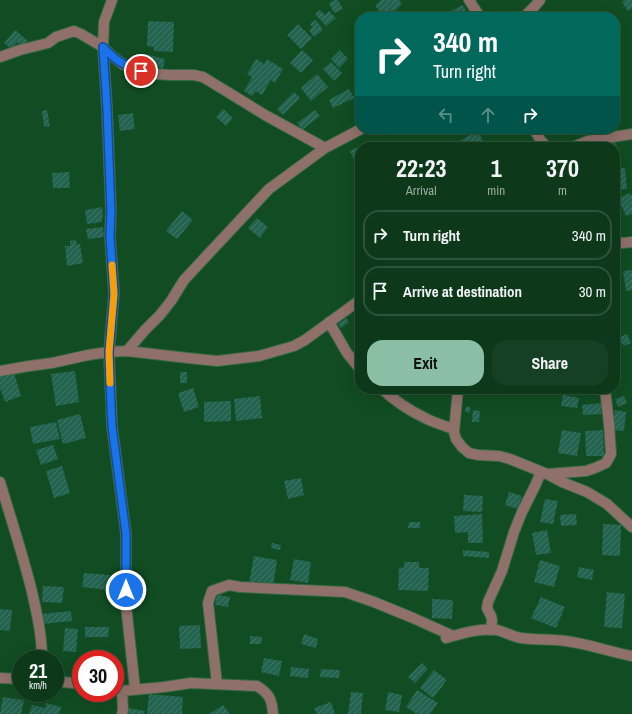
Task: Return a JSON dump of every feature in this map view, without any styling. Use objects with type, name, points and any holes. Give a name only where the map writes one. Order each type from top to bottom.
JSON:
[{"type":"street","points":[[469,0],[477,12]]},
{"type":"street","points":[[529,12],[540,0]]},
{"type":"street","points":[[112,1],[104,22],[103,47],[107,117],[110,236],[114,294],[109,352],[112,426],[126,534],[126,604],[135,690]]},
{"type":"street","points":[[0,57],[48,43],[56,37],[74,32],[81,34],[103,47],[124,65],[141,71],[170,75],[194,74],[203,77],[265,115],[325,148]]},
{"type":"street","points":[[126,351],[160,315],[184,280],[269,189],[325,148],[355,132]]},
{"type":"street","points":[[586,142],[632,134]]},
{"type":"street","points":[[620,243],[632,242]]},
{"type":"street","points":[[0,371],[52,363],[88,355],[126,351],[217,361],[259,356],[294,346],[305,340],[355,304]]},
{"type":"street","points":[[329,322],[347,353],[355,363]]},
{"type":"street","points":[[388,394],[407,409],[428,420],[454,429]]},
{"type":"street","points":[[458,394],[454,429],[456,439],[469,453],[499,456],[510,459],[587,492],[607,504],[632,527]]},
{"type":"street","points":[[544,473],[586,471],[606,463],[611,454],[610,424],[606,394]]},
{"type":"street","points":[[491,630],[492,620],[487,608],[488,602],[502,571],[522,512],[535,486],[544,473]]},
{"type":"street","points":[[0,482],[27,571],[42,643],[42,650]]},
{"type":"street","points":[[217,684],[208,603],[212,591],[229,585],[240,587],[345,592],[413,618],[448,637],[471,632],[498,630],[518,638],[565,641],[589,645],[615,653],[632,656]]},
{"type":"street","points":[[0,678],[12,679]]},
{"type":"street","points":[[124,691],[191,683],[257,686],[265,691],[269,696],[273,714]]},
{"type":"street","points":[[121,702],[123,710],[122,714]]},
{"type":"building","points":[[338,0],[343,9],[334,13],[329,3]]},
{"type":"building","points":[[381,0],[399,0],[402,4],[394,12],[392,10],[390,12],[380,12],[375,6]]},
{"type":"building","points":[[625,0],[632,0],[632,8],[628,11],[622,2]]},
{"type":"building","points":[[463,5],[466,12],[448,12]]},
{"type":"building","points":[[320,10],[325,15],[329,11],[336,18],[326,26],[315,14]]},
{"type":"building","points":[[316,20],[323,30],[314,37],[309,30],[313,27],[310,24]]},
{"type":"building","points":[[148,21],[174,22],[173,52],[154,51],[154,47],[147,46]]},
{"type":"building","points":[[298,24],[312,38],[301,49],[287,35]]},
{"type":"building","points":[[15,30],[28,41],[23,47],[17,42],[12,49],[4,43]]},
{"type":"building","points":[[302,50],[313,60],[301,73],[290,63]]},
{"type":"building","points":[[340,50],[348,59],[339,68],[331,59]]},
{"type":"building","points":[[146,54],[165,59],[163,68],[144,64]]},
{"type":"building","points":[[256,59],[264,64],[267,59],[283,69],[275,83],[271,80],[262,95],[256,91],[252,96],[244,91],[252,77],[247,74]]},
{"type":"building","points":[[331,62],[342,73],[334,81],[323,69]]},
{"type":"building","points":[[317,74],[328,87],[311,101],[301,88]]},
{"type":"building","points":[[349,89],[354,98],[333,108],[329,100]]},
{"type":"building","points":[[294,92],[300,98],[283,115],[277,109]]},
{"type":"building","points":[[223,109],[233,118],[226,126],[216,117]]},
{"type":"building","points":[[47,110],[50,126],[44,127],[42,111]]},
{"type":"building","points":[[315,110],[320,116],[302,130],[297,123]]},
{"type":"building","points":[[133,113],[135,129],[120,131],[118,115]]},
{"type":"building","points":[[472,134],[480,134],[484,142],[457,142]]},
{"type":"building","points":[[355,148],[355,161],[350,151]]},
{"type":"building","points":[[620,168],[625,168],[627,189],[620,190]]},
{"type":"building","points":[[69,172],[70,188],[53,188],[52,173]]},
{"type":"building","points":[[630,193],[632,196],[632,214],[626,216],[620,202],[620,197]]},
{"type":"building","points":[[102,207],[102,222],[87,224],[85,210]]},
{"type":"building","points":[[182,211],[193,220],[177,239],[166,231]]},
{"type":"building","points":[[257,218],[268,227],[260,238],[248,228]]},
{"type":"building","points":[[103,227],[104,237],[88,239],[86,229]]},
{"type":"building","points":[[76,240],[77,245],[80,244],[83,263],[67,266],[65,246],[70,246],[70,241]]},
{"type":"building","points":[[632,270],[632,290],[626,291],[623,271]]},
{"type":"building","points":[[346,318],[349,322],[341,328],[338,324]]},
{"type":"building","points":[[627,334],[631,343],[624,346],[622,343],[620,344],[620,337]]},
{"type":"building","points":[[13,370],[21,396],[5,402],[0,388],[0,374]]},
{"type":"building","points":[[75,371],[79,402],[56,406],[51,374]]},
{"type":"building","points":[[180,372],[187,372],[187,383],[180,383]]},
{"type":"building","points":[[193,388],[199,407],[184,412],[178,393]]},
{"type":"building","points":[[563,395],[579,398],[577,408],[561,406]]},
{"type":"building","points":[[260,396],[262,418],[236,421],[234,399]]},
{"type":"building","points":[[624,396],[627,403],[618,407],[615,399]]},
{"type":"building","points":[[231,401],[231,421],[204,422],[204,402]]},
{"type":"building","points":[[601,403],[601,414],[583,415],[582,405]]},
{"type":"building","points":[[466,406],[471,408],[469,413],[465,411]]},
{"type":"building","points":[[473,410],[480,411],[479,422],[472,422]]},
{"type":"building","points":[[615,410],[626,412],[624,431],[612,430]]},
{"type":"building","points":[[80,414],[86,438],[63,444],[57,420]]},
{"type":"building","points":[[56,422],[60,439],[33,444],[30,427]]},
{"type":"building","points":[[562,430],[581,433],[577,456],[558,453]]},
{"type":"building","points":[[603,430],[604,456],[586,456],[585,431]]},
{"type":"building","points":[[53,445],[58,459],[41,465],[36,450]]},
{"type":"building","points":[[62,466],[70,493],[54,498],[46,471]]},
{"type":"building","points":[[301,478],[304,495],[288,499],[284,481]]},
{"type":"building","points":[[509,492],[522,496],[518,509],[505,505]]},
{"type":"building","points":[[464,495],[483,496],[482,512],[463,511]]},
{"type":"building","points":[[545,499],[558,501],[553,524],[540,522]]},
{"type":"building","points":[[482,514],[483,543],[468,543],[468,532],[455,533],[454,516]]},
{"type":"building","points":[[576,514],[577,525],[561,526],[560,515]]},
{"type":"building","points":[[409,522],[420,522],[420,528],[408,528]]},
{"type":"building","points":[[603,524],[621,525],[620,556],[602,555]]},
{"type":"building","points":[[547,530],[551,553],[536,555],[532,533]]},
{"type":"building","points":[[272,543],[281,545],[280,550],[271,548]]},
{"type":"building","points":[[463,550],[489,552],[489,558],[463,556]]},
{"type":"building","points":[[254,556],[277,560],[273,587],[249,583]]},
{"type":"building","points":[[294,559],[311,562],[308,583],[290,580]]},
{"type":"building","points":[[540,560],[560,566],[554,587],[534,582]]},
{"type":"building","points":[[404,562],[419,562],[419,568],[429,568],[428,591],[398,590],[399,567],[404,568]]},
{"type":"building","points":[[579,567],[594,570],[592,580],[577,577]]},
{"type":"building","points":[[84,573],[110,575],[108,590],[82,587]]},
{"type":"building","points":[[43,586],[64,587],[62,603],[42,602]]},
{"type":"building","points":[[607,592],[625,594],[622,628],[604,627]]},
{"type":"building","points":[[217,595],[230,597],[228,607],[215,605]]},
{"type":"building","points":[[541,597],[565,607],[556,628],[531,618]]},
{"type":"building","points":[[432,599],[453,600],[452,619],[432,618]]},
{"type":"building","points":[[0,609],[12,610],[10,631],[0,630]]},
{"type":"building","points":[[71,611],[72,621],[42,624],[41,614]]},
{"type":"building","points":[[200,625],[201,648],[180,649],[179,626]]},
{"type":"building","points":[[85,627],[109,627],[108,637],[85,637]]},
{"type":"building","points":[[65,628],[78,629],[76,650],[72,650],[72,652],[63,650]]},
{"type":"building","points":[[304,634],[318,639],[316,648],[301,644]]},
{"type":"building","points":[[250,636],[262,637],[261,644],[250,644]]},
{"type":"building","points":[[264,658],[282,661],[279,676],[261,672]]},
{"type":"building","points":[[422,663],[428,669],[415,683],[408,677]]},
{"type":"building","points":[[291,667],[309,669],[308,678],[290,676]]},
{"type":"building","points":[[321,669],[340,670],[339,678],[320,677]]},
{"type":"building","points":[[434,670],[447,680],[433,698],[420,688]]},
{"type":"building","points":[[417,690],[438,703],[430,714],[417,714],[406,707]]},
{"type":"building","points":[[351,692],[363,693],[361,714],[348,714]]},
{"type":"building","points":[[388,692],[402,695],[399,712],[385,710]]},
{"type":"building","points":[[149,694],[183,697],[182,714],[147,714]]},
{"type":"building","points":[[3,697],[12,698],[12,702],[24,702],[21,714],[0,714]]},
{"type":"building","points":[[331,702],[335,714],[317,714],[314,708]]},
{"type":"building","points":[[46,703],[61,707],[59,714],[29,714],[32,705],[45,708]]},
{"type":"building","points":[[223,705],[230,714],[209,714]]},
{"type":"building","points":[[128,708],[145,711],[144,714],[126,714]]},
{"type":"slow traffic","points":[[110,383],[109,352],[114,294],[112,265]]},
{"type":"route","points":[[126,590],[126,534],[112,426],[110,383],[109,352],[114,294],[110,236],[111,211],[103,47],[124,65],[141,71]]}]
